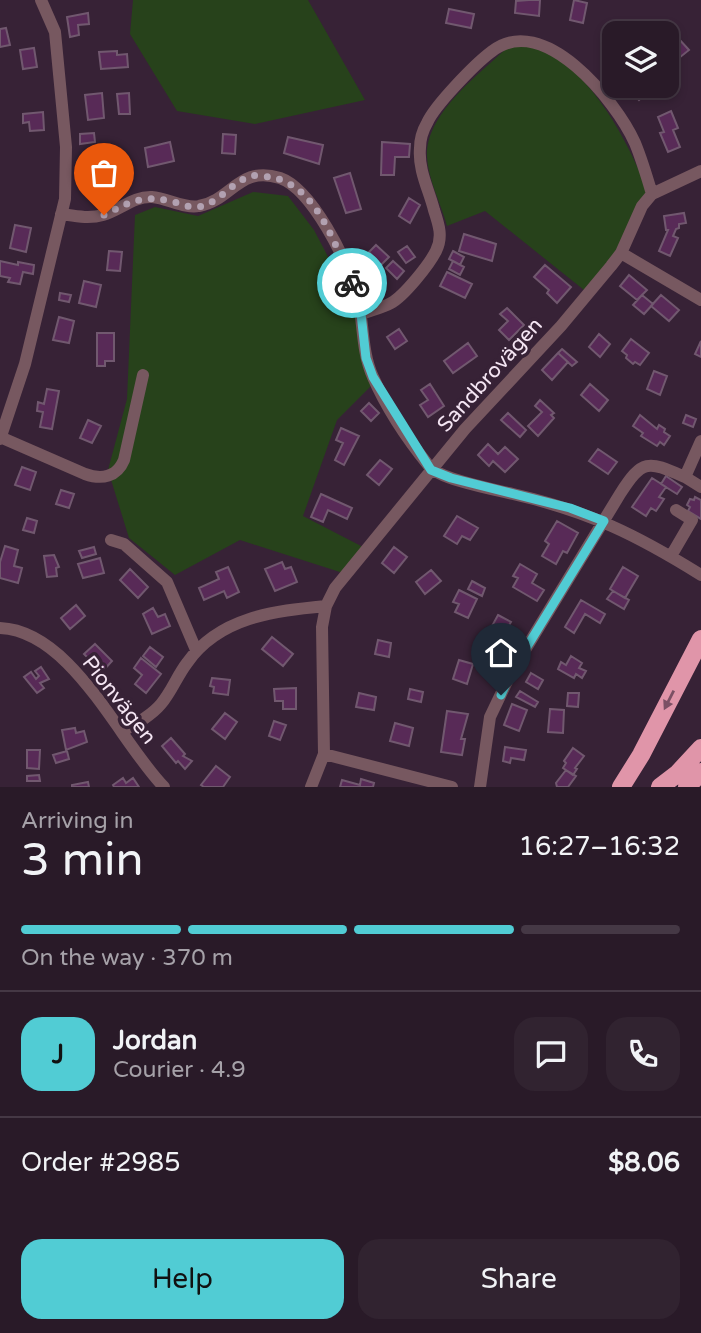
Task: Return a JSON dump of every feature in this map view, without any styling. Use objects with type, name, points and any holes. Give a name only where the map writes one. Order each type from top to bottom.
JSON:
[{"type":"highway","points":[[621,787],[641,755],[701,639]]},
{"type":"highway","points":[[660,787],[677,774],[701,748]]},
{"type":"highway","points":[[687,787],[701,772]]},
{"type":"street","points":[[41,0],[55,32],[61,78],[66,147],[65,199],[25,364],[0,438],[85,474],[94,477],[110,476],[124,460],[143,374]]},
{"type":"street","points":[[361,314],[393,302],[437,250],[441,232],[420,163],[422,135],[427,121],[449,94],[492,51],[503,46],[526,42],[545,45],[577,67],[604,96],[628,131],[635,143],[652,194],[701,171]]},
{"type":"street","points":[[61,214],[86,218],[104,215],[134,200],[152,197],[196,207],[214,201],[248,177],[261,175],[293,184],[319,215],[356,291],[366,358],[373,377],[431,470],[451,478],[570,508],[604,521],[701,575]]},
{"type":"street","name":"Sandbrovägen","points":[[311,787],[324,754],[321,647],[326,606],[335,588],[465,429],[561,326],[621,253],[642,205],[652,194]]},
{"type":"street","points":[[621,253],[701,300]]},
{"type":"street","points":[[685,477],[701,441]]},
{"type":"street","points":[[480,787],[490,717],[511,673],[631,478],[639,469],[658,465],[701,487]]},
{"type":"street","points":[[671,556],[692,520],[676,510]]},
{"type":"street","points":[[111,540],[124,544],[167,582],[196,650]]},
{"type":"street","points":[[122,731],[142,720],[160,705],[196,650],[211,637],[241,621],[262,614],[326,606]]},
{"type":"street","name":"Pionvägen","points":[[0,628],[13,629],[37,638],[83,679],[164,787]]},
{"type":"street","points":[[324,754],[452,787]]},
{"type":"green space","points":[[133,0],[308,0],[365,100],[255,124],[177,111],[130,34]]},
{"type":"green space","points":[[510,45],[542,48],[577,74],[606,110],[629,150],[647,190],[613,260],[584,290],[485,211],[447,226],[432,183],[427,157],[435,125],[470,81]]},
{"type":"green space","points":[[253,192],[288,196],[314,230],[354,306],[372,385],[337,420],[303,516],[363,547],[343,573],[240,540],[175,575],[129,538],[108,470],[127,399],[135,215],[155,207],[198,216]]},
{"type":"building","points":[[540,0],[539,16],[515,13],[516,1]]},
{"type":"building","points":[[574,0],[587,3],[583,23],[570,20]]},
{"type":"building","points":[[449,9],[474,14],[471,28],[446,23]]},
{"type":"building","points":[[88,13],[89,24],[78,25],[79,35],[70,37],[67,17]]},
{"type":"building","points":[[6,28],[10,45],[0,47],[0,29]]},
{"type":"building","points":[[679,39],[689,50],[679,58]]},
{"type":"building","points":[[34,48],[37,67],[23,69],[20,50]]},
{"type":"building","points":[[117,51],[117,55],[127,54],[128,67],[101,69],[99,52]]},
{"type":"building","points":[[102,93],[104,118],[88,120],[85,95]]},
{"type":"building","points":[[129,93],[130,114],[119,114],[117,94]]},
{"type":"building","points":[[671,111],[678,128],[673,130],[680,147],[668,152],[660,133],[664,132],[658,117]]},
{"type":"building","points":[[43,112],[44,130],[30,131],[29,122],[23,123],[23,114]]},
{"type":"building","points":[[94,133],[95,142],[80,144],[80,134]]},
{"type":"building","points":[[223,134],[236,135],[235,154],[222,153]]},
{"type":"building","points":[[288,137],[323,145],[319,164],[284,153]]},
{"type":"building","points":[[170,142],[174,161],[148,167],[145,148]]},
{"type":"building","points":[[382,142],[410,144],[409,157],[395,157],[394,175],[381,175]]},
{"type":"building","points":[[105,158],[118,158],[118,178],[106,179]]},
{"type":"building","points":[[350,173],[361,209],[346,213],[334,178]]},
{"type":"building","points":[[107,187],[119,187],[119,195],[107,196]]},
{"type":"building","points":[[409,198],[420,205],[410,223],[399,216]]},
{"type":"building","points":[[684,213],[686,223],[679,224],[676,229],[673,236],[678,238],[670,256],[659,251],[668,230],[664,216]]},
{"type":"building","points":[[15,225],[31,228],[26,252],[10,248]]},
{"type":"building","points":[[464,234],[496,244],[492,261],[459,251]]},
{"type":"building","points":[[376,245],[389,257],[381,265],[369,252]]},
{"type":"building","points":[[407,246],[415,257],[406,263],[398,252]]},
{"type":"building","points":[[109,251],[122,252],[120,271],[107,270]]},
{"type":"building","points":[[453,251],[464,257],[460,265],[449,259]]},
{"type":"building","points":[[0,261],[34,265],[33,274],[23,272],[20,284],[8,282],[10,278],[0,276]]},
{"type":"building","points":[[393,261],[404,271],[397,279],[386,268]]},
{"type":"building","points":[[453,261],[464,267],[460,275],[449,269]]},
{"type":"building","points":[[545,265],[571,287],[557,303],[547,293],[549,290],[534,277]]},
{"type":"building","points":[[447,272],[472,284],[465,298],[440,286]]},
{"type":"building","points":[[629,275],[647,290],[637,300],[620,286]]},
{"type":"building","points":[[84,281],[101,285],[96,307],[79,303]]},
{"type":"building","points":[[60,293],[71,295],[69,302],[59,300]]},
{"type":"building","points":[[642,295],[653,304],[644,314],[633,305]]},
{"type":"building","points":[[661,295],[679,310],[669,321],[651,306]]},
{"type":"building","points":[[507,308],[524,325],[509,340],[499,330],[508,321],[500,314]]},
{"type":"building","points":[[59,317],[74,321],[69,343],[53,340]]},
{"type":"building","points":[[399,329],[407,341],[395,349],[387,337]]},
{"type":"building","points":[[97,333],[114,333],[114,361],[105,361],[105,366],[97,366]]},
{"type":"building","points":[[599,334],[610,344],[600,357],[589,347]]},
{"type":"building","points":[[631,339],[649,353],[640,365],[635,362],[633,364],[622,351]]},
{"type":"building","points":[[701,341],[701,357],[695,354]]},
{"type":"building","points":[[468,343],[477,356],[453,373],[444,361]]},
{"type":"building","points":[[562,349],[577,362],[572,366],[558,353]]},
{"type":"building","points":[[558,353],[568,362],[552,380],[542,370]]},
{"type":"building","points":[[654,371],[667,376],[660,395],[647,389]]},
{"type":"building","points":[[430,384],[444,406],[428,417],[420,405],[428,400],[421,390]]},
{"type":"building","points":[[590,384],[608,400],[599,411],[581,395]]},
{"type":"building","points":[[47,389],[59,391],[52,429],[40,427],[43,412],[37,411],[38,402],[44,404]]},
{"type":"building","points":[[540,400],[554,413],[551,415],[554,418],[538,436],[528,426],[542,412],[535,406]]},
{"type":"building","points":[[369,403],[379,413],[371,421],[361,411]]},
{"type":"building","points":[[508,413],[526,430],[520,437],[501,420]]},
{"type":"building","points":[[640,415],[657,429],[659,425],[665,429],[664,432],[670,436],[664,445],[660,442],[657,446],[641,436],[643,433],[633,426]]},
{"type":"building","points":[[686,415],[696,419],[693,427],[683,423]]},
{"type":"building","points":[[88,420],[101,426],[92,443],[80,438]]},
{"type":"building","points":[[341,428],[359,436],[344,465],[335,460],[343,443],[336,440]]},
{"type":"building","points":[[488,444],[498,454],[505,447],[518,459],[505,472],[493,461],[489,466],[478,455]]},
{"type":"building","points":[[598,449],[617,462],[608,474],[589,461]]},
{"type":"building","points":[[380,460],[392,469],[379,485],[367,475]]},
{"type":"building","points":[[22,467],[36,472],[30,490],[15,485]]},
{"type":"building","points":[[666,476],[682,487],[677,494],[661,484]]},
{"type":"building","points":[[652,478],[666,487],[659,497],[664,499],[656,511],[651,508],[646,516],[632,507]]},
{"type":"building","points":[[61,490],[74,494],[69,508],[56,504]]},
{"type":"building","points":[[321,494],[352,508],[347,519],[328,510],[323,522],[311,517]]},
{"type":"building","points":[[695,497],[701,500],[701,519],[688,511],[690,499],[694,500]]},
{"type":"building","points":[[457,516],[478,528],[470,540],[462,536],[457,544],[444,536]]},
{"type":"building","points":[[27,518],[37,521],[34,533],[23,530]]},
{"type":"building","points":[[557,521],[578,533],[567,553],[563,551],[556,564],[542,556],[549,544],[545,541]]},
{"type":"building","points":[[5,546],[18,550],[14,566],[22,568],[18,583],[0,578],[0,562]]},
{"type":"building","points":[[94,547],[96,554],[82,558],[79,551]]},
{"type":"building","points":[[394,547],[407,557],[394,573],[382,563]]},
{"type":"building","points":[[54,555],[59,567],[56,568],[57,576],[47,577],[44,556]]},
{"type":"building","points":[[100,558],[104,573],[83,578],[78,564]]},
{"type":"building","points":[[282,562],[285,569],[291,567],[297,582],[275,591],[265,569]]},
{"type":"building","points":[[520,564],[537,574],[532,583],[544,590],[537,601],[513,587],[518,578],[513,576]]},
{"type":"building","points":[[228,567],[239,592],[227,598],[224,591],[204,600],[199,588],[219,579],[216,572]]},
{"type":"building","points":[[623,567],[638,576],[625,598],[610,589]]},
{"type":"building","points":[[130,569],[148,587],[138,598],[120,580]]},
{"type":"building","points":[[431,570],[441,581],[425,594],[416,582]]},
{"type":"building","points":[[472,581],[485,588],[482,596],[468,589]]},
{"type":"building","points":[[459,590],[477,599],[468,618],[455,612],[459,604],[453,602]]},
{"type":"building","points":[[613,591],[629,600],[624,609],[607,599]]},
{"type":"building","points":[[581,600],[605,614],[600,623],[585,614],[574,633],[565,627]]},
{"type":"building","points":[[76,605],[85,616],[70,629],[61,618]]},
{"type":"building","points":[[153,608],[158,617],[165,614],[170,626],[152,634],[143,614]]},
{"type":"building","points":[[498,615],[511,622],[503,636],[491,628]]},
{"type":"building","points":[[272,637],[293,654],[283,666],[262,649]]},
{"type":"building","points":[[378,640],[391,643],[389,657],[375,654]]},
{"type":"building","points":[[95,644],[112,661],[102,672],[84,654]]},
{"type":"building","points":[[150,647],[163,657],[156,667],[143,656]]},
{"type":"building","points":[[571,656],[582,663],[579,668],[586,671],[582,678],[576,674],[574,678],[558,669],[561,662],[566,665]]},
{"type":"building","points":[[141,658],[161,674],[146,693],[135,684],[142,675],[134,668]]},
{"type":"building","points":[[459,660],[473,664],[467,684],[453,679]]},
{"type":"building","points":[[41,667],[49,679],[40,683],[44,688],[37,693],[24,677],[31,672],[36,679],[39,676],[35,671]]},
{"type":"building","points":[[531,673],[543,680],[538,689],[526,682]]},
{"type":"building","points":[[212,678],[230,680],[228,695],[213,693],[214,687],[210,686]]},
{"type":"building","points":[[296,688],[296,709],[283,709],[283,701],[275,701],[274,689]]},
{"type":"building","points":[[410,689],[423,692],[421,702],[408,699]]},
{"type":"building","points":[[520,691],[538,702],[535,707],[516,697]]},
{"type":"building","points":[[359,693],[376,697],[374,710],[356,707]]},
{"type":"building","points":[[568,693],[579,693],[578,707],[567,706]]},
{"type":"building","points":[[512,704],[527,710],[519,731],[504,725]]},
{"type":"building","points":[[550,709],[564,710],[563,733],[548,732]]},
{"type":"building","points":[[447,711],[468,714],[461,739],[465,739],[462,755],[441,752]]},
{"type":"building","points":[[225,713],[237,722],[225,739],[212,729]]},
{"type":"building","points":[[274,721],[286,725],[280,740],[269,736]]},
{"type":"building","points":[[395,723],[413,728],[409,746],[390,741]]},
{"type":"building","points":[[75,728],[76,733],[84,731],[87,742],[66,750],[62,730]]},
{"type":"building","points":[[171,738],[185,754],[183,756],[192,761],[185,769],[178,761],[176,763],[162,746]]},
{"type":"building","points":[[505,747],[526,750],[524,760],[511,758],[510,763],[503,761]]},
{"type":"building","points":[[573,748],[584,756],[573,775],[563,768],[566,763],[564,761]]},
{"type":"building","points":[[27,750],[40,750],[39,769],[27,768]]},
{"type":"building","points":[[67,751],[69,759],[56,763],[53,755]]},
{"type":"building","points":[[216,766],[230,777],[223,787],[201,785]]},
{"type":"building","points":[[566,770],[576,776],[568,787],[557,787],[556,783]]},
{"type":"building","points":[[39,775],[40,781],[27,781],[27,776]]},
{"type":"building","points":[[123,778],[126,783],[133,778],[139,787],[114,787],[113,785]]},
{"type":"building","points":[[361,779],[374,783],[373,787],[340,787],[342,780],[360,785]]},
{"type":"building","points":[[88,782],[89,787],[72,787],[72,785]]},
{"type":"way so far","points":[[104,215],[140,198],[152,197],[196,207],[214,201],[248,177],[261,175],[278,178],[293,184],[312,204],[352,283]]},
{"type":"route","points":[[352,283],[361,314],[366,358],[373,377],[431,470],[451,478],[570,508],[604,521],[511,673],[501,695]]}]
